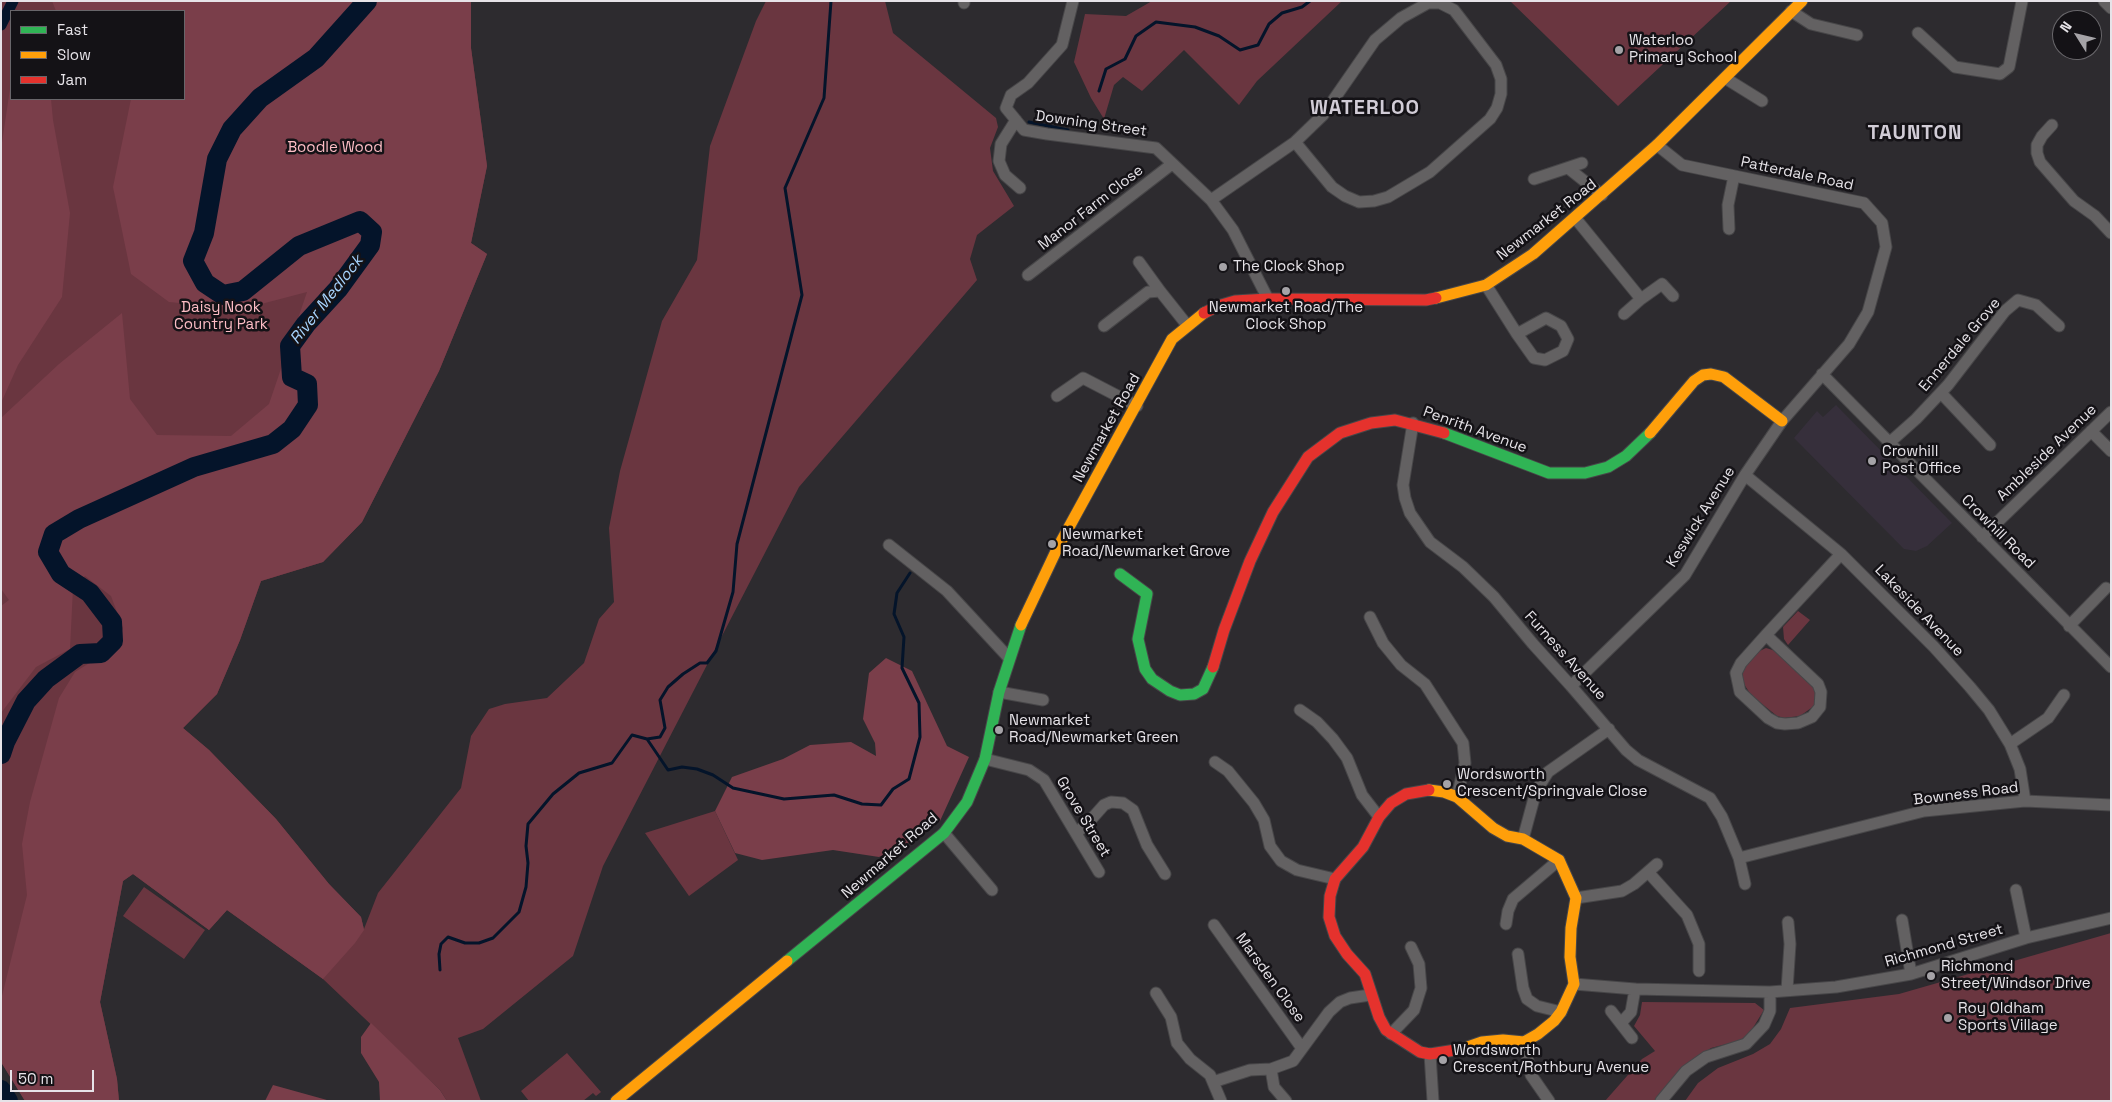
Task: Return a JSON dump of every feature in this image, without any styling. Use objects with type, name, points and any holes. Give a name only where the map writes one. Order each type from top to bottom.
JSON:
[{"type":"street","name":"Downing Street","points":[[1073,1],[1062,45],[1028,83],[1011,95],[1006,108],[1024,130],[1156,148],[1211,200],[1233,230],[1268,299]]},
{"type":"street","name":"Newmarket Road","points":[[616,1101],[944,834],[967,802],[985,759],[999,692],[1018,631],[1057,549],[1172,339],[1218,306],[1235,301],[1268,299],[1426,300],[1486,285],[1533,254],[1602,196],[1657,145],[1802,1]]},
{"type":"street","points":[[1918,33],[1955,67],[2000,74],[2009,67],[2022,1]]},
{"type":"street","points":[[2104,1],[2111,8]]},
{"type":"street","points":[[1211,200],[1295,142],[1323,115],[1375,40],[1401,18],[1428,3],[1440,3],[1454,10],[1496,66],[1501,79],[1501,94],[1497,108],[1490,119],[1430,172],[1388,197],[1359,202],[1345,196],[1332,188],[1295,142]]},
{"type":"street","points":[[1791,11],[1811,24],[1857,35]]},
{"type":"street","points":[[1725,78],[1762,101]]},
{"type":"street","points":[[1016,120],[1001,144],[999,161],[1005,175],[1020,188]]},
{"type":"street","points":[[2052,125],[2037,145],[2040,162],[2074,201],[2095,216],[2111,233]]},
{"type":"street","name":"Patterdale Road","points":[[1657,145],[1682,165],[1864,203],[1882,222],[1886,247],[1868,312],[1849,344],[1822,374]]},
{"type":"street","points":[[1534,179],[1582,163]]},
{"type":"street","name":"Manor Farm Close","points":[[1028,275],[1172,164]]},
{"type":"street","points":[[1568,168],[1602,196]]},
{"type":"street","points":[[1729,229],[1728,205],[1734,176]]},
{"type":"street","points":[[1576,219],[1641,299]]},
{"type":"street","points":[[1139,262],[1188,326]]},
{"type":"street","points":[[1624,314],[1662,284],[1673,296]]},
{"type":"street","points":[[1486,285],[1518,334]]},
{"type":"street","points":[[1104,326],[1148,292],[1160,291]]},
{"type":"street","name":"Ennerdale Grove","points":[[1889,443],[1941,393],[2006,311],[2018,300],[2036,305],[2059,326]]},
{"type":"street","name":"Penrith Avenue","points":[[1120,574],[1146,594],[1138,639],[1145,670],[1152,679],[1170,691],[1180,695],[1194,694],[1203,689],[1210,677],[1224,630],[1250,561],[1273,512],[1308,457],[1340,432],[1371,423],[1396,420],[1438,431],[1549,473],[1585,473],[1608,467],[1626,456],[1650,433],[1694,381],[1703,375],[1717,374],[1724,377],[1782,421]]},
{"type":"street","name":"Keswick Avenue","points":[[1571,686],[1685,575],[1745,475],[1782,421],[1822,374]]},
{"type":"street","name":"Crowhill Road","points":[[1822,374],[2069,626],[2110,665]]},
{"type":"street","points":[[1057,396],[1083,378],[1136,406]]},
{"type":"street","points":[[1941,393],[1990,445]]},
{"type":"street","name":"Ambleside Avenue","points":[[1982,537],[2111,412]]},
{"type":"street","name":"Furness Avenue","points":[[1413,423],[1403,485],[1410,513],[1430,542],[1463,567],[1494,597],[1626,750],[1638,760],[1710,798],[1722,817],[1740,858],[1745,884]]},
{"type":"street","points":[[2091,431],[2111,450]]},
{"type":"street","name":"Lakeside Avenue","points":[[1745,475],[1841,554],[1934,647],[1970,687],[1989,710],[2010,744],[2020,769],[2025,801]]},
{"type":"street","points":[[888,545],[947,591],[1009,658]]},
{"type":"street","points":[[1766,635],[1818,684],[1821,692],[1820,706],[1812,717],[1798,723],[1777,723],[1768,718],[1740,692],[1736,673],[1741,663],[1766,635],[1841,554]]},
{"type":"street","points":[[2069,626],[2106,588]]},
{"type":"street","points":[[1370,617],[1383,643],[1402,664],[1425,684],[1463,743],[1465,763],[1457,797]]},
{"type":"street","points":[[999,692],[1043,700]]},
{"type":"street","points":[[2010,744],[2048,718],[2064,695]]},
{"type":"street","points":[[1300,710],[1317,722],[1333,739],[1347,758],[1362,795],[1379,817]]},
{"type":"street","points":[[1523,839],[1536,791],[1548,772],[1609,729]]},
{"type":"street","name":"Grove Street","points":[[985,759],[1029,770],[1044,780],[1099,872]]},
{"type":"street","points":[[1215,762],[1228,771],[1254,803],[1264,820],[1270,846],[1281,861],[1297,870],[1335,879]]},
{"type":"street","points":[[1429,790],[1457,797],[1493,828],[1507,836],[1523,839],[1559,860],[1576,898],[1571,928],[1570,957],[1574,984],[1561,1012],[1538,1034],[1524,1042],[1503,1040],[1482,1042],[1457,1051],[1430,1054],[1420,1052],[1386,1030],[1370,995],[1364,974],[1346,954],[1335,936],[1329,917],[1330,896],[1335,879],[1363,847],[1379,817],[1391,803],[1406,794],[1429,790]]},
{"type":"street","name":"Bowness Road","points":[[1740,858],[1924,812],[2025,801],[2111,806]]},
{"type":"street","points":[[1076,833],[1104,805],[1110,802],[1123,802],[1132,810],[1147,845],[1165,874]]},
{"type":"street","points":[[944,834],[992,890]]},
{"type":"street","points":[[1506,924],[1508,911],[1513,899],[1559,860]]},
{"type":"street","points":[[1576,898],[1622,891],[1634,884],[1653,868],[1687,915],[1699,944],[1699,970]]},
{"type":"street","points":[[2016,890],[2026,938]]},
{"type":"street","name":"Richmond Street","points":[[1574,984],[1635,990],[1770,992],[1836,987],[1912,974],[2026,938],[2111,918]]},
{"type":"street","points":[[1902,920],[1912,974]]},
{"type":"street","points":[[1787,990],[1790,944],[1788,922]]},
{"type":"street","name":"Marsden Close","points":[[1214,925],[1301,1047]]},
{"type":"street","points":[[1391,1034],[1414,1010],[1420,988],[1419,964],[1412,947]]},
{"type":"street","points":[[1518,954],[1523,988],[1527,999],[1537,1006],[1561,1012]]},
{"type":"street","points":[[1621,1023],[1631,1012],[1635,990]]},
{"type":"street","points":[[1661,1101],[1686,1071],[1706,1057],[1746,1044],[1764,1025],[1770,1011],[1770,992]]},
{"type":"street","points":[[1156,993],[1171,1017],[1177,1043],[1190,1059],[1210,1075],[1221,1101]]},
{"type":"street","name":"Marsden Close","points":[[1213,1082],[1250,1070],[1271,1069],[1293,1061],[1301,1047],[1329,1012],[1340,1002],[1350,998],[1370,995]]},
{"type":"street","points":[[1611,1011],[1632,1038]]},
{"type":"street","points":[[1524,1042],[1531,1075],[1549,1101]]},
{"type":"street","points":[[1430,1054],[1433,1101]]},
{"type":"street","points":[[1271,1069],[1274,1087],[1286,1101]]},
{"type":"shaded area","points":[[1836,405],[1952,523],[1927,546],[1916,551],[1904,549],[1794,438],[1817,411],[1823,417]]},
{"type":"green space","name":"Daisy Nook Country Park","points":[[1,1],[471,1],[471,48],[487,166],[471,243],[487,254],[439,371],[362,522],[323,562],[261,581],[240,640],[217,694],[183,728],[209,750],[276,819],[329,884],[361,917],[364,929],[378,893],[461,788],[471,736],[489,709],[505,704],[547,698],[584,663],[599,619],[614,602],[609,528],[620,471],[662,321],[697,260],[710,146],[756,21],[766,1],[885,1],[893,33],[996,118],[998,127],[990,148],[993,171],[1014,206],[977,235],[970,259],[977,280],[799,487],[603,866],[573,956],[483,1029],[458,1038],[481,1101],[447,1101],[440,1090],[323,979],[227,910],[209,930],[133,874],[123,881],[100,1002],[117,1079],[119,1101],[25,1101],[1,1062]]},
{"type":"green space","name":"Boodle Wood","points":[[52,1],[471,1],[471,48],[487,166],[471,243],[487,254],[439,371],[362,522],[323,562],[261,581],[240,640],[217,694],[183,728],[209,750],[276,819],[329,884],[361,917],[364,930],[323,979],[227,910],[209,930],[133,874],[123,881],[100,1002],[117,1079],[119,1101],[25,1101],[1,1062],[1,1000],[27,895],[22,844],[30,802],[59,698],[75,672],[96,659],[115,651],[123,628],[111,596],[85,576],[73,588],[70,649],[36,667],[1,713],[1,606],[9,600],[1,589],[1,418],[59,364],[122,313],[130,399],[157,435],[231,436],[269,404],[307,292],[242,309],[169,302],[131,274],[113,187],[131,100],[185,100],[185,10],[56,10]]},
{"type":"green space","points":[[1152,1],[1342,1],[1257,81],[1239,105],[1184,50],[1142,91],[1123,77],[1114,85],[1104,119],[1091,98],[1074,62],[1085,14],[1126,16]]},
{"type":"green space","name":"Waterloo Primary School","points":[[1510,1],[1731,1],[1618,106]]},
{"type":"green space","points":[[10,89],[10,100],[51,100],[70,213],[62,297],[18,365],[1,403],[1,149]]},
{"type":"green space","points":[[1798,611],[1810,620],[1788,645],[1784,639],[1783,627]]},
{"type":"green space","points":[[1766,648],[1776,651],[1811,683],[1816,693],[1814,706],[1800,716],[1784,718],[1777,716],[1751,695],[1742,681],[1742,671],[1745,664],[1755,653]]},
{"type":"green space","points":[[886,658],[912,671],[947,746],[969,757],[940,821],[918,838],[879,857],[833,850],[762,860],[735,853],[715,811],[732,777],[783,759],[810,745],[851,742],[876,756],[875,743],[863,719],[869,673]]},
{"type":"green space","points":[[715,811],[738,860],[689,896],[645,833]]},
{"type":"green space","points":[[144,887],[205,930],[184,959],[123,916]]},
{"type":"green space","name":"Roy Oldham Sports Village","points":[[2111,933],[2111,1101],[1685,1101],[1698,1083],[1718,1068],[1753,1054],[1770,1044],[1781,1029],[1790,1008],[1899,994]]},
{"type":"green space","points":[[1642,1002],[1755,1003],[1764,1010],[1746,1039],[1711,1048],[1692,1063],[1658,1101],[1605,1101],[1642,1059],[1655,1051],[1634,1026],[1640,1015]]},
{"type":"green space","points":[[371,1023],[440,1090],[447,1101],[380,1101],[379,1082],[361,1053],[361,1037]]},
{"type":"green space","points":[[567,1053],[601,1092],[596,1096],[593,1093],[583,1101],[529,1101],[521,1091]]},
{"type":"green space","points":[[273,1085],[327,1100],[265,1101]]},
{"type":"waterway","points":[[1,25],[13,1]]},
{"type":"waterway","name":"River Medlock","points":[[1,754],[5,742],[26,701],[46,679],[80,654],[101,653],[113,641],[112,622],[90,593],[61,574],[48,552],[54,534],[79,519],[194,467],[273,444],[292,429],[308,405],[307,384],[292,377],[290,346],[306,324],[338,289],[370,245],[372,232],[360,221],[299,246],[243,291],[223,295],[205,283],[193,261],[204,233],[217,159],[232,129],[260,98],[316,58],[367,1]]},
{"type":"waterway","points":[[440,970],[439,954],[441,944],[448,937],[465,943],[479,943],[493,938],[519,912],[526,887],[528,824],[553,794],[579,773],[612,763],[632,735],[647,739],[660,737],[665,728],[660,700],[668,687],[700,663],[707,663],[716,651],[733,592],[737,544],[802,295],[785,188],[824,98],[831,1]]},
{"type":"waterway","points":[[1099,91],[1106,69],[1125,59],[1136,36],[1156,22],[1195,27],[1219,36],[1240,50],[1258,45],[1269,24],[1282,13],[1302,7],[1310,1]]},
{"type":"waterway","points":[[1029,122],[1068,130]]},
{"type":"waterway","points":[[647,739],[668,770],[682,767],[697,769],[713,775],[733,788],[784,799],[834,795],[862,804],[881,805],[893,789],[909,779],[920,737],[919,703],[902,668],[904,637],[894,614],[897,593],[910,573]]},
{"type":"waterway","name":"River Medlock","points":[[1,1090],[8,1101]]},
{"type":"traffic: fast","points":[[1444,433],[1549,473],[1585,473],[1608,467],[1626,456],[1650,433]]},
{"type":"traffic: fast","points":[[1120,574],[1147,594],[1138,639],[1145,669],[1152,679],[1180,695],[1194,694],[1203,689],[1213,667]]},
{"type":"traffic: fast","points":[[787,961],[944,833],[967,802],[985,759],[999,692],[1021,625]]},
{"type":"traffic: slow","points":[[1436,298],[1486,285],[1533,254],[1657,145],[1802,1]]},
{"type":"traffic: slow","points":[[1021,625],[1057,549],[1172,339],[1204,313]]},
{"type":"traffic: slow","points":[[1650,433],[1694,381],[1703,375],[1711,374],[1724,377],[1782,421]]},
{"type":"traffic: slow","points":[[1429,790],[1444,792],[1457,797],[1493,828],[1507,836],[1523,839],[1559,860],[1576,898],[1571,928],[1570,957],[1574,984],[1561,1012],[1554,1021],[1538,1034],[1524,1042],[1503,1040],[1482,1042],[1462,1049]]},
{"type":"traffic: slow","points":[[616,1101],[787,961]]},
{"type":"traffic: jam","points":[[1204,313],[1235,301],[1268,299],[1426,300],[1436,298]]},
{"type":"traffic: jam","points":[[1213,667],[1224,630],[1250,561],[1273,512],[1308,457],[1340,433],[1371,423],[1395,420],[1444,433]]},
{"type":"traffic: jam","points":[[1429,790],[1406,794],[1391,803],[1379,817],[1363,847],[1335,879],[1330,896],[1329,917],[1335,936],[1347,954],[1365,974],[1379,1017],[1386,1030],[1420,1052],[1430,1054],[1462,1049]]},
{"type":"place","name":"Waterloo Primary School","points":[[1619,50]]},
{"type":"place","name":"The Clock Shop","points":[[1223,267]]},
{"type":"place","name":"Newmarket Road/The Clock Shop","points":[[1286,291]]},
{"type":"place","name":"Crowhill Post Office","points":[[1872,461]]},
{"type":"place","name":"Newmarket Road/Newmarket Grove","points":[[1052,544]]},
{"type":"place","name":"Newmarket Road/Newmarket Green","points":[[999,730]]},
{"type":"place","name":"Wordsworth Crescent/Springvale Close","points":[[1447,784]]},
{"type":"place","name":"Richmond Street/Windsor Drive","points":[[1931,976]]},
{"type":"place","name":"Roy Oldham Sports Village","points":[[1948,1018]]},
{"type":"place","name":"Wordsworth Crescent/Rothbury Avenue","points":[[1443,1060]]},
{"type":"district","name":"WATERLOO","points":[[1365,109]]},
{"type":"district","name":"TAUNTON","points":[[1915,134]]}]
